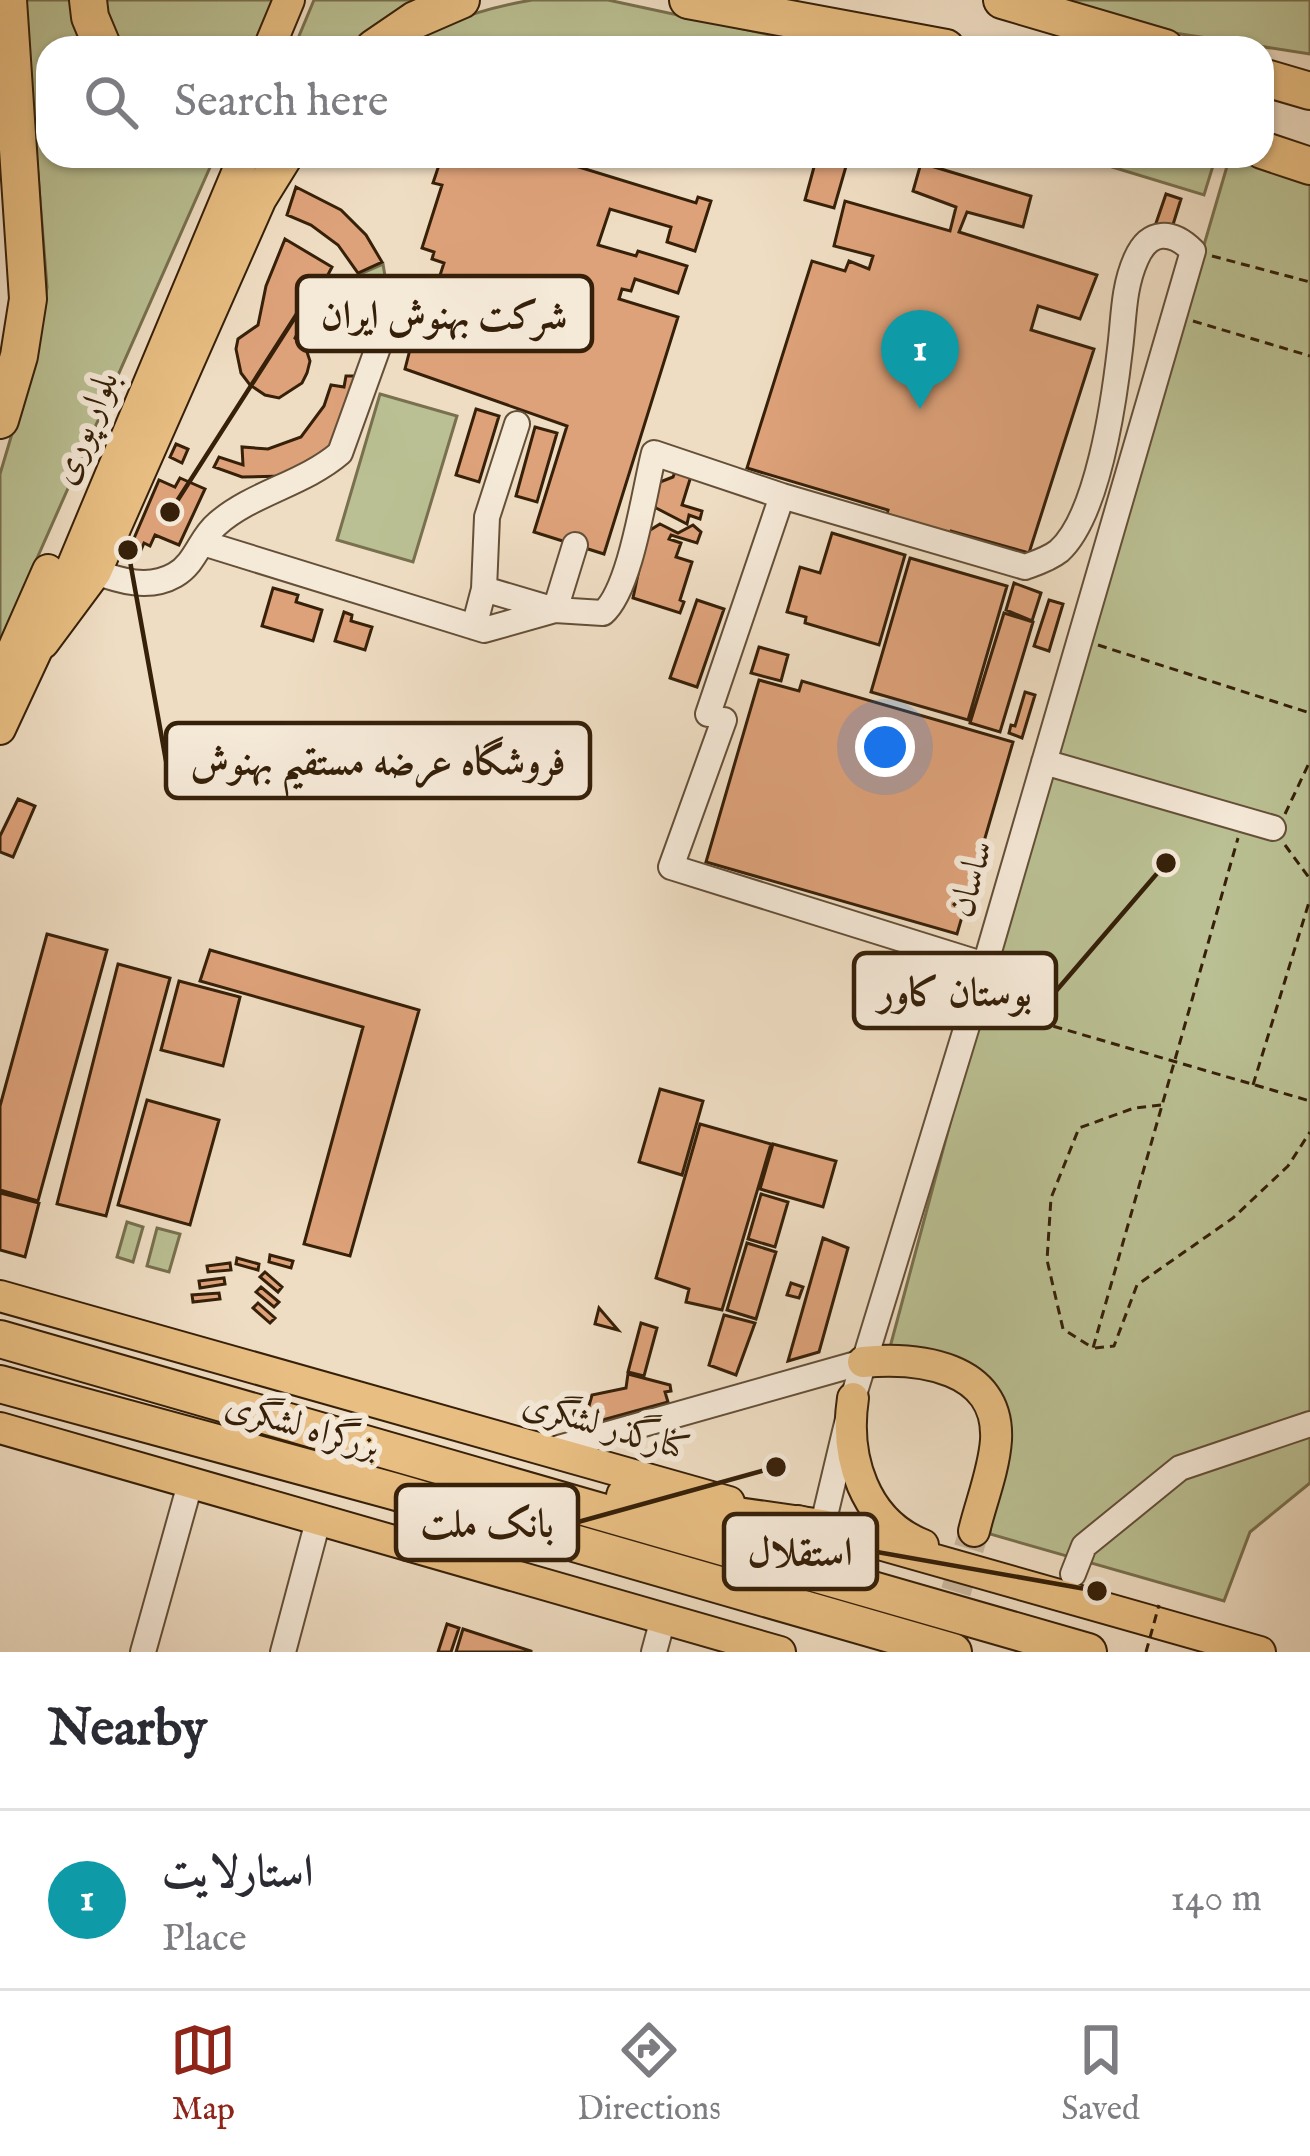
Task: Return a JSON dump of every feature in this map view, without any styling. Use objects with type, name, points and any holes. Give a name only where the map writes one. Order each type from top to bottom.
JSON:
[{"type":"highway","points":[[0,420],[19,356],[28,299],[8,0]]},
{"type":"highway","points":[[88,0],[99,36]]},
{"type":"highway","points":[[392,36],[461,0]]},
{"type":"highway","points":[[688,0],[882,36]]},
{"type":"highway","points":[[802,0],[910,36]]},
{"type":"highway","points":[[1002,0],[1124,36]]},
{"type":"highway","points":[[1274,80],[1310,91]]},
{"type":"highway","points":[[1274,154],[1310,166]]},
{"type":"highway","points":[[41,640],[93,571],[258,198],[277,168]]},
{"type":"highway","name":"بزرگراه لشگری","points":[[0,1340],[1088,1652]]},
{"type":"highway","name":"بزرگراه لشگری","points":[[0,1384],[953,1652]]},
{"type":"highway","points":[[298,1427],[419,1442],[659,1505],[822,1528]]},
{"type":"main road","points":[[274,36],[289,0]]},
{"type":"main road","points":[[295,36],[310,0]]},
{"type":"main road","name":"بلوار پوری","points":[[0,679],[219,168]]},
{"type":"main road","name":"بلوار پوری","points":[[0,729],[239,168]]},
{"type":"main road","name":"کنارگذر لشگری","points":[[0,1297],[1260,1652]]},
{"type":"main road","points":[[863,1362],[918,1360],[940,1365],[966,1378],[987,1403],[995,1446],[974,1531]]},
{"type":"main road","points":[[853,1398],[853,1448],[879,1518],[909,1539],[963,1560],[970,1570]]},
{"type":"main road","points":[[0,1428],[780,1652]]},
{"type":"street","points":[[484,589],[555,610],[603,613],[614,604],[654,454],[1025,567],[1044,560],[1059,550],[1078,525],[1103,453],[1126,290],[1137,256],[1149,238],[1164,234],[1179,237],[1193,251]]},
{"type":"street","name":"ساسان","points":[[822,1528],[863,1362],[1193,251]]},
{"type":"street","points":[[93,571],[128,582],[150,583],[174,576],[189,564],[218,523],[340,453],[398,292]]},
{"type":"street","points":[[474,627],[484,589],[487,517],[517,424]]},
{"type":"street","points":[[782,496],[671,867],[981,976],[1035,1012]]},
{"type":"street","points":[[202,543],[484,630],[555,610]]},
{"type":"street","points":[[555,610],[575,545]]},
{"type":"street","points":[[1044,761],[1273,828]]},
{"type":"street","points":[[548,1451],[863,1362]]},
{"type":"street","points":[[1073,1574],[1084,1546],[1180,1468],[1310,1424]]},
{"type":"street","points":[[143,1652],[190,1484]]},
{"type":"street","points":[[283,1652],[318,1521]]},
{"type":"street","points":[[654,1652],[663,1619]]},
{"type":"path","points":[[1193,251],[1310,282]]},
{"type":"path","points":[[1174,315],[1310,356]]},
{"type":"path","points":[[1096,644],[1310,713]]},
{"type":"path","points":[[1310,761],[1289,810],[1273,828],[1310,879]]},
{"type":"path","points":[[1093,1348],[1243,819]]},
{"type":"path","points":[[1252,1085],[1310,899]]},
{"type":"path","points":[[1035,1012],[1173,1061],[1310,1101]]},
{"type":"path","points":[[1161,1105],[1134,1108],[1079,1128],[1051,1198],[1047,1260],[1063,1329],[1093,1348],[1114,1346],[1137,1285],[1233,1218],[1288,1166],[1310,1132]]},
{"type":"path","points":[[1146,1652],[1159,1605]]},
{"type":"green space","points":[[24,0],[73,0],[78,36],[36,36],[36,150]]},
{"type":"green space","points":[[103,0],[278,0],[262,36],[112,36]]},
{"type":"green space","points":[[314,0],[439,0],[379,36],[299,36]]},
{"type":"green space","points":[[532,0],[608,0],[775,36],[422,36],[498,7]]},
{"type":"green space","points":[[1054,0],[1310,0],[1310,54],[1274,48],[1274,36],[1194,36],[1142,28]]},
{"type":"green space","points":[[37,168],[210,168],[0,642],[0,474],[39,343],[47,287]]},
{"type":"green space","points":[[1115,168],[1212,168],[1204,195]]},
{"type":"green space","points":[[1226,168],[1266,168],[1310,183],[1310,1483],[1250,1532],[1224,1601],[990,1534],[998,1454],[988,1394],[889,1351],[981,1008]]},
{"type":"green space","points":[[383,264],[381,283],[347,331],[339,331],[363,287],[360,274]]},
{"type":"green space","points":[[380,394],[457,416],[413,562],[337,540]]},
{"type":"green space","points":[[127,1222],[143,1227],[133,1262],[117,1257]]},
{"type":"green space","points":[[157,1228],[180,1234],[169,1272],[147,1266]]},
{"type":"building","points":[[438,168],[582,168],[696,203],[698,197],[711,201],[695,251],[667,242],[671,227],[610,209],[598,245],[687,266],[678,293],[635,279],[631,291],[622,289],[619,299],[678,317],[604,554],[534,532],[567,426],[405,369],[415,330],[423,328],[444,263],[422,248],[442,185],[433,183]]},
{"type":"building","points":[[814,168],[846,168],[834,208],[805,200]]},
{"type":"building","points":[[920,168],[938,168],[1031,196],[1023,227],[967,212],[959,232],[1097,275],[1080,319],[1038,306],[1031,330],[1094,349],[1029,553],[951,531],[948,538],[886,518],[888,510],[747,468],[812,261],[845,271],[849,261],[869,269],[873,256],[834,246],[845,201],[950,231],[956,207],[913,191]]},
{"type":"building","points":[[296,187],[341,210],[366,235],[382,262],[358,273],[338,245],[287,215]]},
{"type":"building","points":[[1166,194],[1181,199],[1171,231],[1155,226]]},
{"type":"building","points":[[285,239],[332,267],[295,338],[305,346],[310,361],[307,373],[302,383],[279,398],[250,385],[241,373],[236,349],[238,339],[258,325],[266,286]]},
{"type":"building","points":[[346,376],[360,376],[334,445],[284,476],[242,477],[214,467],[219,457],[243,465],[242,447],[268,449],[301,437],[324,406],[331,385],[344,387]]},
{"type":"building","points":[[476,409],[499,416],[479,482],[456,475]]},
{"type":"building","points":[[535,427],[557,433],[537,502],[516,496]]},
{"type":"building","points":[[176,444],[188,449],[182,463],[170,457]]},
{"type":"building","points":[[675,472],[691,476],[682,505],[702,511],[700,519],[689,515],[687,524],[653,502],[660,482]]},
{"type":"building","points":[[180,478],[205,489],[179,545],[155,535],[139,555],[129,550],[159,480],[175,487]]},
{"type":"building","points":[[660,524],[678,533],[693,525],[701,532],[697,543],[671,535],[669,539],[681,543],[676,557],[692,562],[680,613],[633,598],[647,532]]},
{"type":"building","points":[[832,533],[905,555],[879,645],[805,623],[806,617],[787,612],[800,567],[820,573]]},
{"type":"building","points":[[910,558],[1007,586],[968,720],[871,692]]},
{"type":"building","points":[[1014,583],[1041,593],[1032,621],[1006,610]]},
{"type":"building","points":[[273,588],[298,595],[296,602],[322,610],[313,641],[262,626]]},
{"type":"building","points":[[697,600],[724,609],[697,687],[670,678]]},
{"type":"building","points":[[1049,600],[1063,604],[1049,651],[1034,646]]},
{"type":"building","points":[[344,612],[352,615],[351,621],[372,627],[365,650],[335,641]]},
{"type":"building","points":[[1004,613],[1033,622],[1000,732],[970,723]]},
{"type":"building","points":[[759,647],[788,655],[781,681],[751,673]]},
{"type":"building","points":[[759,680],[799,691],[802,681],[1013,742],[957,934],[706,862]]},
{"type":"building","points":[[1025,692],[1035,695],[1022,738],[1009,733]]},
{"type":"building","points":[[18,799],[35,806],[13,857],[0,852],[0,836]]},
{"type":"building","points":[[47,934],[107,950],[38,1201],[0,1190],[0,1106]]},
{"type":"building","points":[[210,950],[419,1010],[350,1256],[304,1244],[363,1027],[200,981]]},
{"type":"building","points":[[118,964],[170,978],[106,1216],[57,1204]]},
{"type":"building","points":[[179,981],[240,997],[223,1066],[161,1050]]},
{"type":"building","points":[[660,1089],[703,1101],[682,1175],[639,1162]]},
{"type":"building","points":[[147,1100],[219,1120],[190,1225],[118,1205]]},
{"type":"building","points":[[700,1124],[771,1144],[722,1310],[686,1302],[689,1289],[656,1278]]},
{"type":"building","points":[[773,1144],[836,1161],[823,1207],[760,1189]]},
{"type":"building","points":[[0,1193],[39,1203],[25,1257],[0,1250]]},
{"type":"building","points":[[761,1194],[788,1202],[775,1247],[748,1239]]},
{"type":"building","points":[[823,1238],[848,1248],[819,1352],[788,1361]]},
{"type":"building","points":[[747,1243],[776,1252],[756,1319],[727,1310]]},
{"type":"building","points":[[270,1255],[293,1261],[291,1268],[269,1262]]},
{"type":"building","points":[[237,1258],[259,1264],[258,1270],[236,1264]]},
{"type":"building","points":[[230,1263],[231,1270],[208,1272],[207,1266]]},
{"type":"building","points":[[265,1272],[282,1287],[278,1292],[260,1277]]},
{"type":"building","points":[[224,1278],[225,1284],[200,1288],[199,1281]]},
{"type":"building","points":[[791,1283],[803,1287],[799,1298],[787,1295]]},
{"type":"building","points":[[261,1287],[279,1302],[274,1307],[256,1292]]},
{"type":"building","points":[[219,1293],[220,1299],[193,1302],[192,1295]]},
{"type":"building","points":[[258,1303],[275,1318],[270,1323],[253,1308]]},
{"type":"building","points":[[599,1308],[618,1330],[595,1324]]},
{"type":"building","points":[[724,1315],[755,1323],[736,1375],[709,1365]]},
{"type":"building","points":[[641,1323],[657,1328],[644,1376],[628,1372]]},
{"type":"building","points":[[628,1374],[670,1385],[671,1391],[665,1392],[668,1402],[570,1429],[575,1409],[587,1413],[592,1395],[626,1388]]},
{"type":"building","points":[[447,1624],[459,1628],[451,1652],[438,1652]]},
{"type":"building","points":[[463,1629],[531,1651],[531,1652],[456,1652]]},
{"type":"tunnel","points":[[943,1635],[974,1531]]},
{"type":"place","name":"استارلایت","points":[[920,409]]},
{"type":"place","name":"شرکت بهنوش ایران","points":[[170,512]]},
{"type":"place","name":"فروشگاه عرضه مستقیم بهنوش","points":[[128,550]]},
{"type":"place","name":"بوستان کاور","points":[[1166,863]]},
{"type":"place","name":"بانک ملت","points":[[776,1467]]},
{"type":"place","name":"استقلال","points":[[1097,1591]]}]
